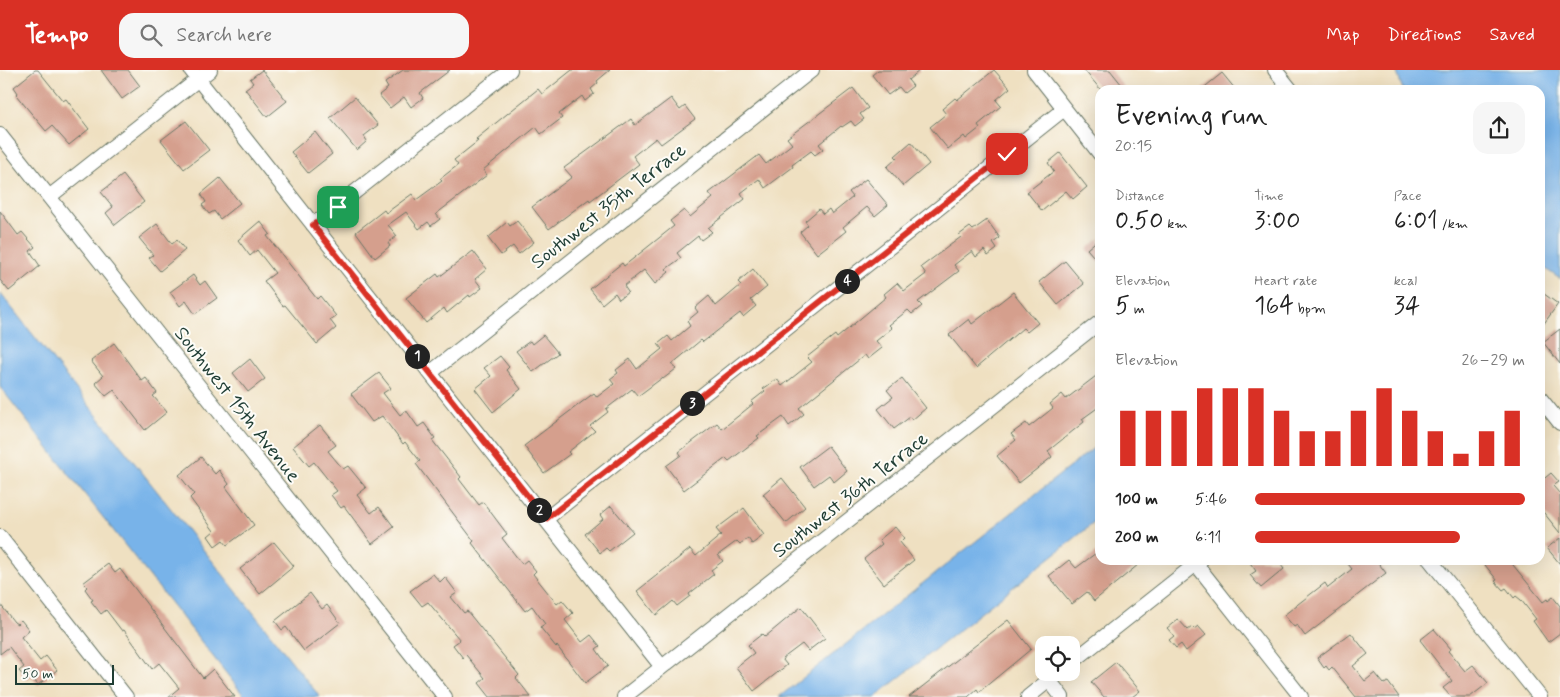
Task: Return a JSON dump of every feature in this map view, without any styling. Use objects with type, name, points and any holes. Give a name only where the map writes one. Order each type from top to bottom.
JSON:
[{"type":"street","points":[[49,197],[194,75],[210,70]]},
{"type":"street","points":[[313,225],[510,70]]},
{"type":"street","name":"Southwest 35th Terrace","points":[[430,373],[812,70]]},
{"type":"street","points":[[1034,70],[1095,148]]},
{"type":"street","points":[[1275,70],[1287,85]]},
{"type":"street","points":[[194,75],[662,667]]},
{"type":"street","points":[[546,519],[1064,109]]},
{"type":"street","name":"Southwest 15th Avenue","points":[[0,135],[445,697]]},
{"type":"street","name":"Southwest 36th Terrace","points":[[624,697],[1095,326]]},
{"type":"street","points":[[1545,404],[1560,423]]},
{"type":"street","points":[[0,537],[126,697]]},
{"type":"street","points":[[1080,656],[1195,565]]},
{"type":"street","points":[[1201,565],[1301,697]]},
{"type":"street","points":[[1434,565],[1540,697]]},
{"type":"street","points":[[1028,697],[1048,681]]},
{"type":"street","points":[[1056,681],[1062,697]]},
{"type":"water","points":[[1396,70],[1560,70],[1560,279],[1545,268],[1545,85],[1401,85]]},
{"type":"water","points":[[0,293],[320,697],[245,697],[0,387]]},
{"type":"water","points":[[1095,447],[1095,522],[875,697],[779,697]]},
{"type":"building","points":[[35,70],[38,70],[63,101],[66,99],[89,129],[69,145],[52,126],[46,131],[16,95],[18,93],[14,87]]},
{"type":"building","points":[[101,70],[128,70],[140,86],[122,99]]},
{"type":"building","points":[[262,70],[287,101],[267,117],[245,89],[253,83],[250,79]]},
{"type":"building","points":[[403,70],[450,70],[420,93],[423,98],[411,107],[404,97],[390,108],[379,95],[388,88],[385,83]]},
{"type":"building","points":[[572,70],[610,70],[591,89],[594,94],[585,101],[582,96],[559,114],[562,118],[541,134],[536,127],[483,170],[487,175],[436,214],[440,219],[431,226],[428,222],[419,229],[406,212],[388,225],[397,236],[388,243],[390,246],[375,258],[356,232],[384,210],[386,213],[412,194],[416,200],[442,181],[440,179],[458,165],[454,160],[478,141],[476,139],[538,89],[542,94]]},
{"type":"building","points":[[878,70],[920,70],[908,80],[913,86],[904,93],[899,87],[888,95],[872,75]]},
{"type":"building","points":[[994,70],[1010,88],[996,100],[1001,106],[978,125],[980,128],[966,139],[964,136],[948,149],[930,127],[946,114],[942,109],[955,98],[957,100]]},
{"type":"building","points":[[1084,70],[1110,70],[1122,85],[1097,85]]},
{"type":"building","points":[[1222,73],[1232,85],[1207,85]]},
{"type":"building","points":[[853,88],[868,108],[860,114],[864,119],[855,126],[851,121],[841,126],[819,144],[823,149],[815,155],[811,151],[765,188],[759,179],[741,193],[745,199],[708,228],[712,232],[701,240],[698,236],[677,253],[681,258],[666,269],[669,272],[655,284],[644,270],[624,286],[628,292],[619,299],[615,293],[602,304],[590,289],[622,263],[624,266],[674,226],[670,221],[684,210],[690,217],[713,198],[709,193],[759,155],[766,164],[792,144],[787,138]]},
{"type":"building","points":[[355,97],[378,125],[364,136],[367,141],[357,150],[330,118]]},
{"type":"building","points":[[671,98],[680,110],[685,106],[695,119],[661,144],[656,138],[633,156],[639,164],[549,229],[532,207],[572,177],[564,168],[631,119],[635,125]]},
{"type":"building","points":[[186,121],[209,150],[184,169],[161,140]]},
{"type":"building","points":[[315,132],[332,154],[308,173],[291,152]]},
{"type":"building","points":[[911,142],[929,164],[903,186],[887,167],[897,158],[895,156]]},
{"type":"building","points":[[1060,153],[1087,187],[1073,199],[1066,191],[1042,211],[1027,192],[1054,171],[1048,163]]},
{"type":"building","points":[[123,175],[144,202],[115,225],[106,213],[113,207],[101,192]]},
{"type":"building","points":[[220,178],[240,203],[220,219],[214,211],[209,214],[202,205],[206,202],[201,194]]},
{"type":"building","points":[[866,179],[888,205],[875,216],[867,207],[843,227],[846,231],[817,254],[800,232],[808,225],[805,221],[819,209],[823,214],[829,209],[832,214],[853,197],[849,192]]},
{"type":"building","points":[[0,211],[18,235],[22,232],[35,247],[30,251],[40,266],[9,291],[0,280]]},
{"type":"building","points":[[987,220],[1000,238],[993,243],[997,249],[988,256],[984,250],[976,257],[972,251],[954,265],[959,271],[918,302],[922,306],[912,314],[908,310],[889,325],[892,328],[876,341],[882,348],[868,359],[865,355],[799,408],[804,414],[789,426],[783,417],[757,436],[759,438],[729,461],[726,458],[684,490],[666,466],[681,455],[679,452],[717,423],[722,429],[753,404],[751,402],[765,391],[763,389],[777,379],[782,386],[812,362],[807,357],[835,335],[837,338],[886,297],[884,294],[897,283],[904,291],[926,274],[921,267],[961,237],[959,235],[970,227],[973,230]]},
{"type":"building","points":[[260,221],[270,234],[267,236],[317,299],[320,296],[336,316],[330,320],[336,328],[317,344],[285,305],[283,306],[264,281],[275,273],[257,250],[250,256],[238,240]]},
{"type":"building","points":[[517,221],[534,242],[519,254],[513,246],[501,255],[488,238],[507,222],[510,226]]},
{"type":"building","points":[[157,224],[172,244],[177,240],[185,250],[160,271],[149,258],[153,255],[139,238]]},
{"type":"building","points":[[1095,242],[1095,258],[1087,249]]},
{"type":"building","points":[[473,251],[487,269],[475,279],[482,288],[470,297],[469,295],[447,313],[444,308],[426,323],[406,298],[437,274],[439,277]]},
{"type":"building","points":[[1065,261],[1084,284],[1058,305],[1039,282]]},
{"type":"building","points":[[753,269],[767,287],[751,300],[756,306],[743,317],[740,313],[703,342],[701,340],[672,364],[676,369],[663,379],[638,396],[632,389],[606,409],[608,412],[590,426],[595,431],[568,452],[570,454],[544,473],[524,446],[594,393],[597,397],[614,384],[610,379],[618,373],[616,370],[630,359],[637,369],[662,349],[658,344],[668,336],[672,341],[690,326],[687,321],[698,312],[695,308],[709,296],[716,306],[741,285],[738,282]]},
{"type":"building","points":[[193,275],[200,285],[205,281],[217,298],[195,314],[186,301],[180,306],[170,292]]},
{"type":"building","points":[[1013,292],[1038,323],[1027,332],[1023,328],[976,368],[949,335],[969,319],[972,324]]},
{"type":"building","points":[[1545,295],[1558,304],[1545,322]]},
{"type":"building","points":[[1560,329],[1560,364],[1545,345],[1545,340]]},
{"type":"building","points":[[543,335],[558,353],[533,372],[516,351],[530,341],[532,344]]},
{"type":"building","points":[[114,343],[142,381],[146,378],[157,393],[153,396],[167,412],[145,430],[114,390],[106,396],[95,383],[103,376],[91,361]]},
{"type":"building","points":[[500,356],[509,367],[506,370],[521,389],[493,412],[475,389],[491,376],[484,368]]},
{"type":"building","points":[[250,359],[265,379],[248,392],[233,373]]},
{"type":"building","points":[[379,373],[391,388],[383,393],[400,415],[406,410],[418,427],[424,423],[435,438],[432,440],[461,477],[459,479],[479,505],[483,502],[507,534],[502,538],[522,564],[527,560],[536,571],[533,574],[557,604],[562,600],[573,613],[565,620],[582,642],[591,635],[600,646],[596,649],[608,666],[585,683],[540,627],[545,624],[532,606],[525,611],[472,543],[474,541],[416,464],[420,461],[405,442],[403,444],[382,416],[372,422],[351,394]]},
{"type":"building","points":[[1095,377],[1095,410],[1082,419],[1084,422],[1048,451],[1052,457],[1019,483],[997,456],[1016,440],[1011,434],[1026,423],[1029,427],[1053,408],[1050,404],[1062,394],[1066,399]]},
{"type":"building","points":[[902,378],[926,408],[912,420],[910,417],[894,429],[878,409],[893,397],[887,390]]},
{"type":"building","points":[[320,425],[336,445],[328,451],[343,469],[348,466],[366,488],[357,495],[371,513],[379,507],[394,527],[372,544],[344,506],[341,508],[331,495],[337,491],[314,462],[309,466],[293,447]]},
{"type":"building","points":[[828,446],[847,471],[834,482],[829,475],[814,486],[800,467]]},
{"type":"building","points":[[201,457],[215,474],[219,470],[229,484],[226,487],[254,525],[227,545],[223,540],[215,546],[208,536],[214,531],[190,498],[194,494],[179,475]]},
{"type":"building","points":[[1551,473],[1559,482],[1553,486],[1560,494],[1560,533],[1545,514],[1545,478]]},
{"type":"building","points":[[782,478],[805,507],[786,523],[763,494]]},
{"type":"building","points":[[611,506],[633,532],[609,551],[606,548],[600,553],[585,534],[603,519],[600,515]]},
{"type":"building","points":[[744,508],[764,535],[752,544],[748,538],[740,544],[737,541],[718,555],[723,561],[711,570],[714,574],[677,606],[673,601],[656,615],[637,591],[690,549],[696,556],[721,535],[716,529]]},
{"type":"building","points":[[895,527],[904,538],[900,542],[914,560],[884,584],[864,559],[882,544],[879,540]]},
{"type":"building","points":[[1560,538],[1560,564],[1547,548]]},
{"type":"building","points":[[274,542],[294,566],[260,594],[240,569]]},
{"type":"building","points":[[1095,554],[1095,565],[1138,565],[1094,601],[1087,592],[1072,604],[1049,576],[1069,560],[1076,568]]},
{"type":"building","points":[[108,564],[115,573],[120,569],[203,678],[213,669],[235,697],[168,697],[179,688],[159,663],[152,669],[124,630],[122,631],[106,610],[101,614],[85,589],[87,587],[83,583]]},
{"type":"building","points":[[1252,565],[1281,565],[1284,569],[1261,588],[1250,575],[1256,571]]},
{"type":"building","points":[[1349,565],[1380,565],[1386,573],[1305,636],[1297,625],[1294,627],[1284,615],[1325,583],[1328,588],[1352,569]]},
{"type":"building","points":[[1485,565],[1513,565],[1543,602],[1553,597],[1560,606],[1560,633],[1548,642],[1533,621],[1536,619],[1521,600],[1516,596],[1514,598],[1506,588],[1503,590],[1495,581],[1497,580]]},
{"type":"building","points":[[433,574],[440,582],[445,577],[457,593],[451,597],[464,613],[467,611],[519,675],[516,678],[531,697],[490,697],[479,683],[485,678],[466,655],[463,658],[453,645],[460,640],[428,602],[422,606],[410,591]]},
{"type":"building","points":[[310,593],[322,609],[327,605],[340,623],[304,651],[286,627],[282,630],[275,621]]},
{"type":"building","points":[[0,604],[14,622],[17,624],[21,620],[29,630],[21,637],[40,661],[46,656],[57,670],[38,685],[31,676],[27,680],[19,671],[24,667],[9,647],[0,654]]},
{"type":"building","points":[[801,607],[825,638],[808,651],[802,644],[782,659],[787,665],[754,691],[736,667],[754,653],[748,645],[762,634],[765,637]]},
{"type":"building","points":[[1178,619],[1188,630],[1198,626],[1206,635],[1186,651],[1181,644],[1176,648],[1169,640],[1174,636],[1167,628]]},
{"type":"building","points":[[1008,620],[1031,649],[979,692],[977,689],[968,697],[909,697]]},
{"type":"building","points":[[1434,629],[1451,649],[1448,651],[1465,671],[1473,665],[1488,683],[1470,697],[1451,697],[1443,688],[1452,681],[1420,640]]},
{"type":"building","points":[[1351,633],[1368,654],[1353,666],[1365,681],[1375,673],[1384,684],[1388,682],[1399,697],[1356,697],[1332,667],[1329,670],[1326,666],[1324,668],[1317,658]]},
{"type":"building","points":[[1116,662],[1140,691],[1132,697],[1104,697],[1091,682]]},
{"type":"route","points":[[338,207],[313,225],[546,519],[1007,154]]}]
